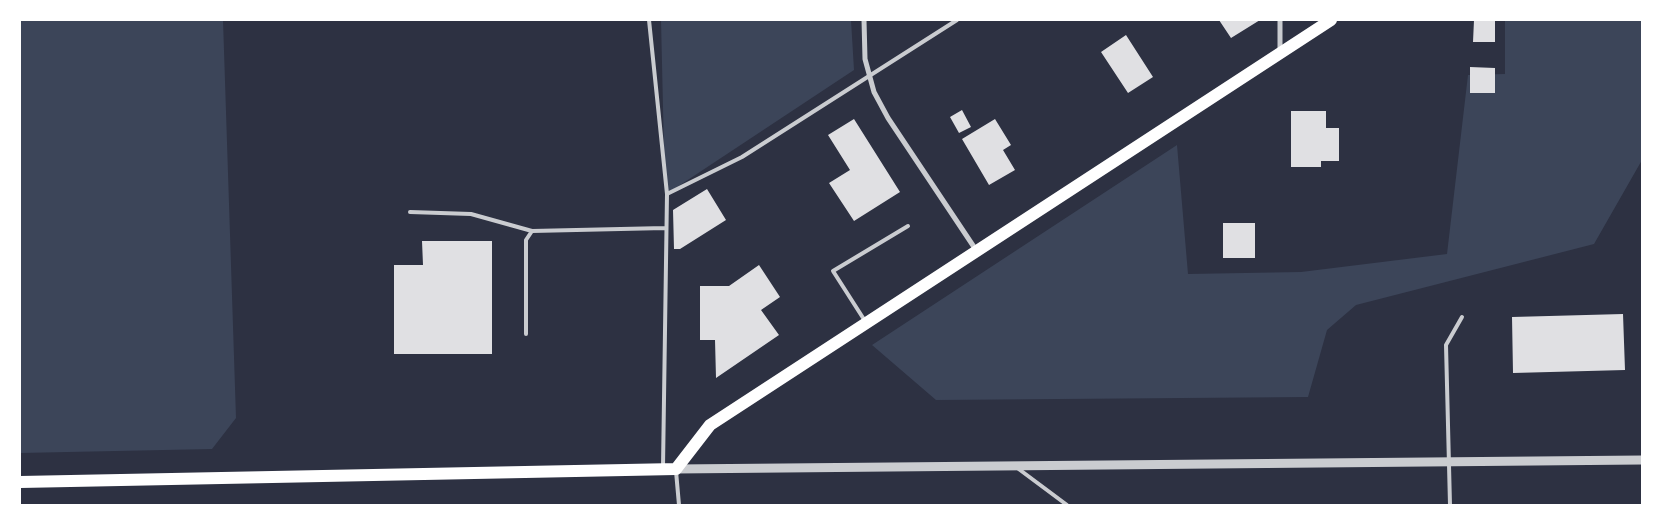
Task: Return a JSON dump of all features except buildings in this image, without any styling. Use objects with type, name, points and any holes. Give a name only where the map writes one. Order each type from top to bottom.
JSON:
[{"type":"main road","points":[[20,482],[676,469],[710,426],[1330,20]]},
{"type":"street","points":[[864,20],[865,60],[869,77],[888,118],[977,251]]},
{"type":"street","points":[[1280,20],[1280,53]]},
{"type":"street","points":[[676,469],[1642,460]]},
{"type":"lane","points":[[649,20],[667,194],[665,228],[663,470]]},
{"type":"lane","points":[[667,194],[742,157],[957,20]]},
{"type":"lane","points":[[410,212],[471,214],[532,231],[665,228]]},
{"type":"lane","points":[[866,323],[834,271],[908,226]]},
{"type":"lane","points":[[526,334],[526,240],[532,231]]},
{"type":"lane","points":[[1450,505],[1446,345],[1462,317]]},
{"type":"lane","points":[[1014,466],[1067,505]]},
{"type":"lane","points":[[676,469],[678,505]]},
{"type":"shaded area","points":[[20,20],[223,20],[236,418],[212,449],[20,453]]},
{"type":"shaded area","points":[[661,20],[851,20],[854,70],[665,195]]},
{"type":"shaded area","points":[[1505,20],[1642,20],[1642,160],[1594,244],[1356,305],[1327,330],[1308,397],[936,400],[872,345],[1177,145],[1188,274],[1301,272],[1447,254],[1468,75],[1505,74]]}]
